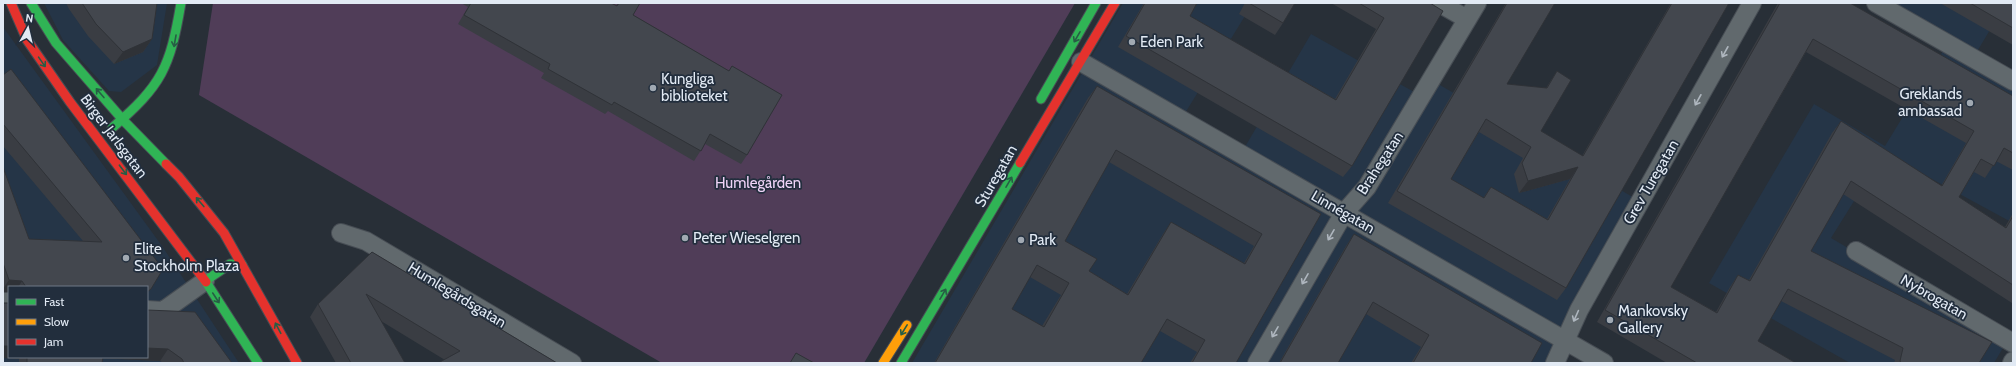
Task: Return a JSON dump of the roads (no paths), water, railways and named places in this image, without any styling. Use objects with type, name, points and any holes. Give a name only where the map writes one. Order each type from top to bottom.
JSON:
[{"type":"street","name":"Birger Jarlsgatan","points":[[31,3],[56,43],[123,120],[179,177],[206,209],[228,239],[297,363]]},
{"type":"street","points":[[99,139],[123,120],[149,95],[165,72],[174,48],[181,3]]},
{"type":"street","points":[[1036,107],[1096,3]]},
{"type":"street","name":"Sturegatan","points":[[901,363],[1116,3]]},
{"type":"street","points":[[1439,3],[1467,19]]},
{"type":"street","name":"Brahegatan","points":[[1257,363],[1344,213],[1367,187],[1476,3]]},
{"type":"street","name":"Grev Turegatan","points":[[1555,363],[1582,304],[1752,3]]},
{"type":"street","points":[[1876,3],[2013,81]]},
{"type":"street","name":"Birger Jarlsgatan","points":[[8,5],[27,40],[70,102],[205,281],[258,363]]},
{"type":"street","name":"Linnégatan","points":[[1081,62],[1604,363]]},
{"type":"street","name":"Humlegårdsgatan","points":[[341,233],[366,242],[572,363]]},
{"type":"street","name":"Nybrogatan","points":[[1856,251],[2013,343]]},
{"type":"street","points":[[148,310],[163,311],[230,264],[242,266]]},
{"type":"street","points":[[883,363],[913,316]]},
{"type":"place","name":"Eden Park","points":[[1132,42]]},
{"type":"place","name":"Kungliga biblioteket","points":[[653,88]]},
{"type":"place","name":"Greklands ambassad","points":[[1970,103]]},
{"type":"place","name":"Peter Wieselgren","points":[[685,238]]},
{"type":"place","name":"Park","points":[[1021,240]]},
{"type":"place","name":"Elite Stockholm Plaza","points":[[126,258]]},
{"type":"place","name":"Mankovsky Gallery","points":[[1610,320]]},
{"type":"park label","name":"Humlegården","points":[[758,183]]}]
